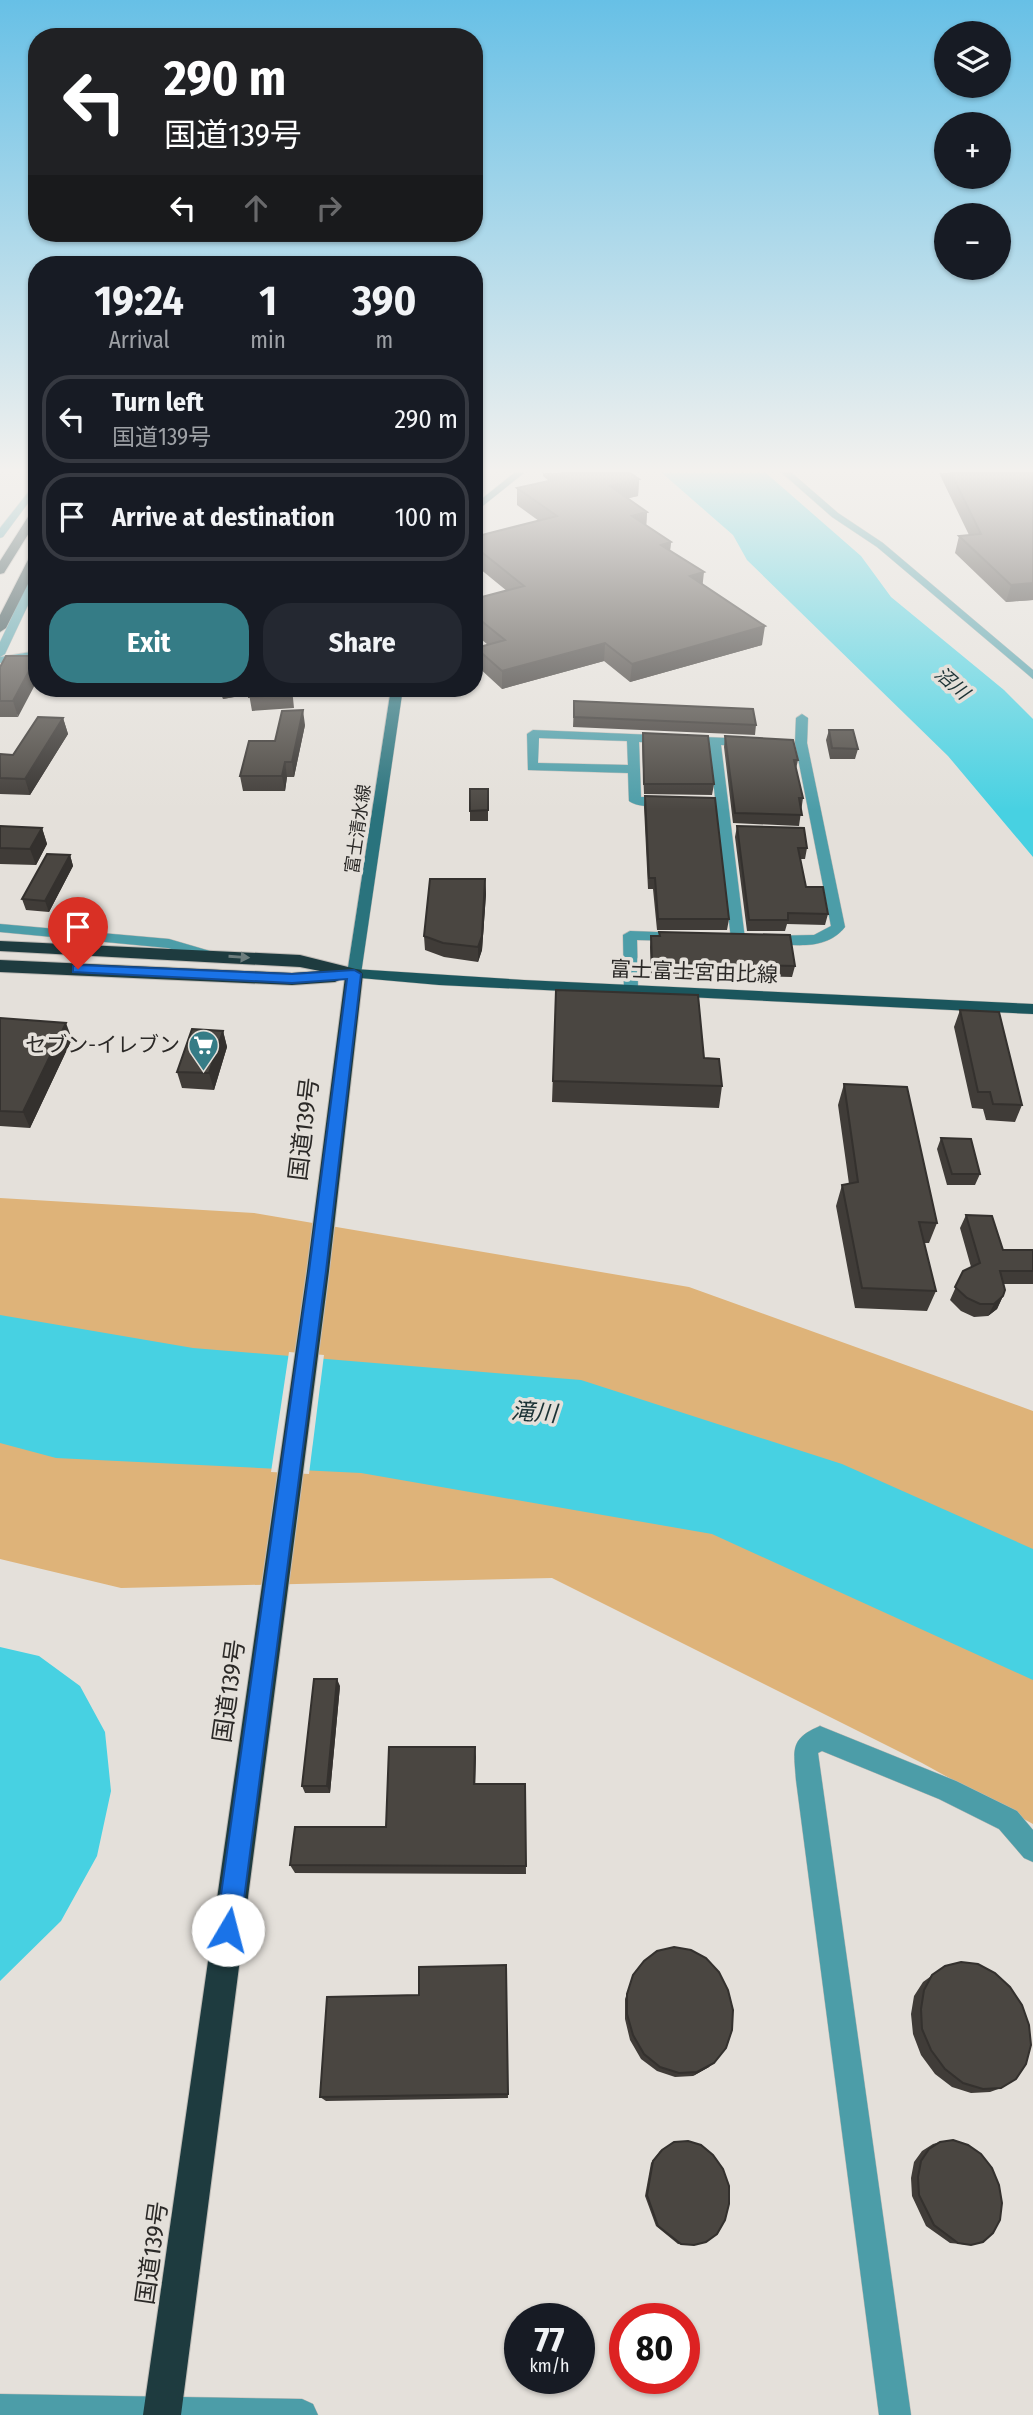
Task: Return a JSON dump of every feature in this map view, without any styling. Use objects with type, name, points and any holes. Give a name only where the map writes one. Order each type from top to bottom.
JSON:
[{"type":"highway","points":[[0,603],[10,586]]},
{"type":"highway","points":[[0,628],[21,586]]},
{"type":"highway","points":[[0,943],[37,948],[205,954],[300,961],[354,974]]},
{"type":"highway","points":[[0,967],[292,979],[354,974]]},
{"type":"highway","name":"国道139号","points":[[162,2414],[318,1271],[354,974]]},
{"type":"main road","name":"富士清水線","points":[[354,974],[396,697]]},
{"type":"main road","name":"富士富士宮由比線","points":[[354,974],[480,984],[915,1001],[1033,1009]]},
{"type":"street","points":[[928,586],[1033,676]]},
{"type":"street","points":[[0,654],[28,593]]},
{"type":"street","points":[[0,661],[28,656]]},
{"type":"street","points":[[715,741],[715,802],[733,830],[731,939],[814,940],[830,937],[838,926],[813,833],[795,743],[802,718]]},
{"type":"street","points":[[634,769],[531,767],[533,734],[764,742]]},
{"type":"street","points":[[633,738],[635,801],[684,801]]},
{"type":"street","points":[[0,928],[169,944],[205,954]]},
{"type":"street","points":[[631,990],[630,935],[698,937]]},
{"type":"street","points":[[895,2415],[810,1793],[806,1747],[820,1738],[947,1790],[1008,1820],[1033,1849]]},
{"type":"street","points":[[0,2410],[302,2415]]},
{"type":"shaded area","points":[[0,1198],[254,1213],[689,1287],[1033,1411],[1033,1824],[922,1763],[552,1578],[121,1588],[0,1559]]},
{"type":"water","name":"沼川","points":[[773,586],[883,586],[891,597],[1004,690],[1033,719],[1033,857],[948,756]]},
{"type":"water","name":"滝川","points":[[0,1315],[193,1348],[581,1380],[842,1464],[1033,1549],[1033,1680],[712,1534],[361,1473],[56,1458],[0,1443]]},
{"type":"water","points":[[0,1647],[39,1656],[80,1686],[105,1732],[111,1791],[97,1856],[61,1921],[0,1981]]},
{"type":"pier","points":[[289,1352],[324,1355],[309,1474],[271,1472]]},
{"type":"building","points":[[524,586],[705,586],[765,626],[632,664],[605,643],[502,671],[483,654],[483,646],[505,640],[483,622],[483,597]]},
{"type":"building","points":[[6,656],[28,656],[28,673],[13,701],[0,701],[0,667]]},
{"type":"building","points":[[574,701],[753,709],[756,725],[574,717]]},
{"type":"building","points":[[303,710],[292,762],[285,762],[282,776],[240,776],[249,741],[275,741],[282,711]]},
{"type":"building","points":[[38,717],[63,718],[25,779],[0,778],[0,754],[13,755]]},
{"type":"building","points":[[829,730],[853,730],[858,749],[832,748]]},
{"type":"building","points":[[643,733],[708,736],[714,784],[644,784]]},
{"type":"building","points":[[725,736],[793,740],[798,760],[794,760],[803,798],[799,798],[802,815],[735,813]]},
{"type":"building","points":[[470,789],[488,789],[488,810],[470,811]]},
{"type":"building","points":[[645,796],[715,798],[729,919],[658,919],[655,878],[649,878]]},
{"type":"building","points":[[0,826],[42,828],[30,849],[0,848]]},
{"type":"building","points":[[737,826],[804,828],[807,848],[798,848],[806,887],[823,887],[828,914],[788,913],[788,920],[749,920]]},
{"type":"building","points":[[47,854],[70,855],[45,901],[22,899]]},
{"type":"building","points":[[430,879],[485,879],[482,936],[478,947],[443,943],[424,936]]},
{"type":"building","points":[[659,932],[790,935],[795,966],[652,963],[651,936],[660,936]]},
{"type":"building","points":[[556,990],[698,995],[704,1058],[719,1059],[722,1086],[553,1081]]},
{"type":"building","points":[[960,1010],[999,1012],[1022,1105],[993,1104],[990,1092],[978,1092]]},
{"type":"building","points":[[0,1018],[66,1023],[23,1112],[0,1111]]},
{"type":"building","points":[[192,1029],[223,1031],[209,1073],[177,1072]]},
{"type":"building","points":[[844,1084],[907,1087],[937,1223],[919,1222],[936,1291],[862,1288],[842,1185],[858,1182]]},
{"type":"building","points":[[941,1138],[971,1139],[980,1174],[952,1174]]},
{"type":"building","points":[[966,1215],[992,1216],[1003,1250],[1033,1250],[1033,1271],[1000,1271],[1005,1290],[1003,1296],[994,1304],[980,1304],[967,1298],[955,1287],[963,1271],[980,1263]]},
{"type":"building","points":[[314,1679],[337,1679],[327,1786],[302,1786]]},
{"type":"building","points":[[389,1747],[475,1747],[474,1784],[525,1784],[526,1866],[290,1865],[295,1827],[386,1827]]},
{"type":"building","points":[[674,1947],[691,1950],[706,1958],[719,1972],[728,1990],[733,2010],[732,2030],[726,2048],[714,2063],[697,2072],[679,2073],[660,2067],[644,2054],[633,2035],[627,2014],[627,1994],[633,1975],[644,1961],[657,1951]]},
{"type":"building","points":[[961,1962],[978,1964],[995,1973],[1010,1987],[1022,2005],[1029,2025],[1031,2045],[1026,2064],[1016,2079],[1001,2088],[983,2089],[963,2083],[945,2069],[931,2050],[922,2029],[924,1990],[932,1975],[945,1966]]},
{"type":"building","points":[[506,1965],[508,2094],[320,2097],[327,1997],[419,1995],[419,1967]]},
{"type":"building","points":[[953,2140],[968,2145],[981,2154],[992,2168],[999,2185],[1002,2203],[1000,2220],[993,2233],[983,2242],[971,2245],[958,2243],[934,2225],[919,2195],[921,2161],[929,2149],[940,2142]]},
{"type":"building","points":[[688,2141],[701,2145],[713,2155],[723,2169],[729,2186],[729,2204],[725,2220],[717,2234],[706,2242],[694,2245],[681,2244],[658,2226],[647,2195],[653,2161],[662,2150],[674,2142]]},
{"type":"place","name":"セブン-イレブン","points":[[203,1072]]},
{"type":"route","points":[[78,969],[292,979],[354,974],[318,1271],[228,1930]]}]
